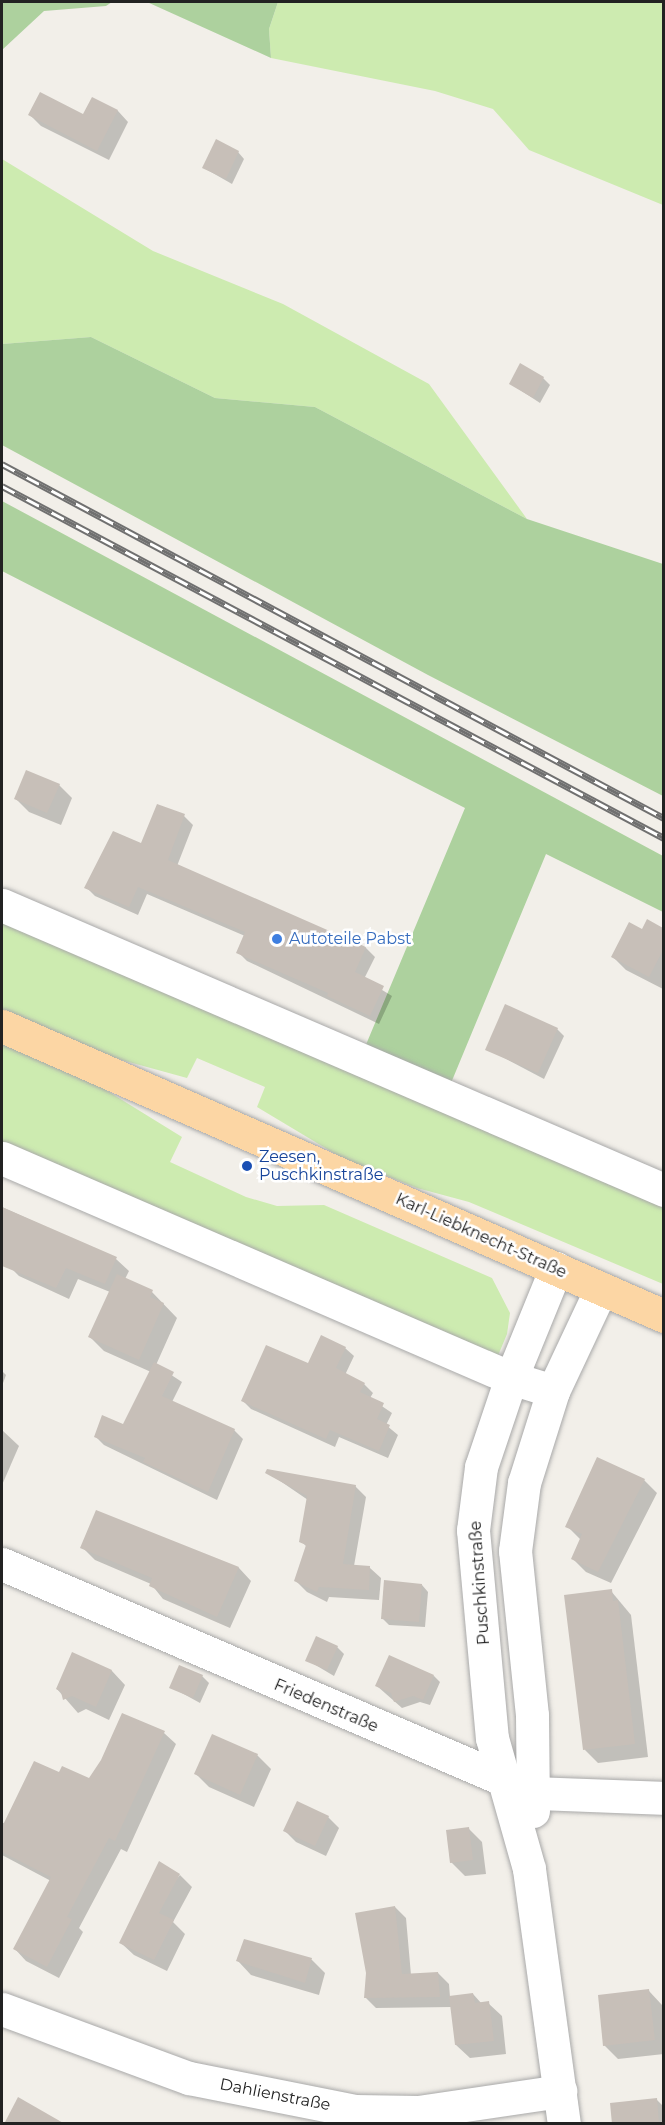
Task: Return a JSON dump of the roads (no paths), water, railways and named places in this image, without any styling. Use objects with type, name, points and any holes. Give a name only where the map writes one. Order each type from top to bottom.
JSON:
[{"type":"main road","name":"Karl-Liebknecht-Straße","points":[[2,1026],[663,1316]]},
{"type":"street","points":[[2,905],[663,1190]]},
{"type":"street","points":[[2,1158],[511,1378],[553,1391]]},
{"type":"street","name":"Puschkinstraße","points":[[520,1787],[492,1738],[473,1530],[481,1467],[511,1378],[556,1268]]},
{"type":"street","name":"Puschkinstraße","points":[[564,2124],[520,1787],[532,1715],[515,1551],[524,1483],[553,1391],[601,1289]]},
{"type":"street","name":"Friedenstraße","points":[[2,1564],[520,1787],[663,1798]]},
{"type":"street","name":"Dahlienstraße","points":[[7,2017],[189,2078],[355,2111],[418,2112],[560,2091]]},
{"type":"railway","points":[[2,464],[664,818]]},
{"type":"railway","points":[[2,486],[664,838]]},
{"type":"place","name":"Autoteile Pabst","points":[[277,939]]},
{"type":"place","name":"Zeesen, Puschkinstraße","points":[[247,1166]]}]
